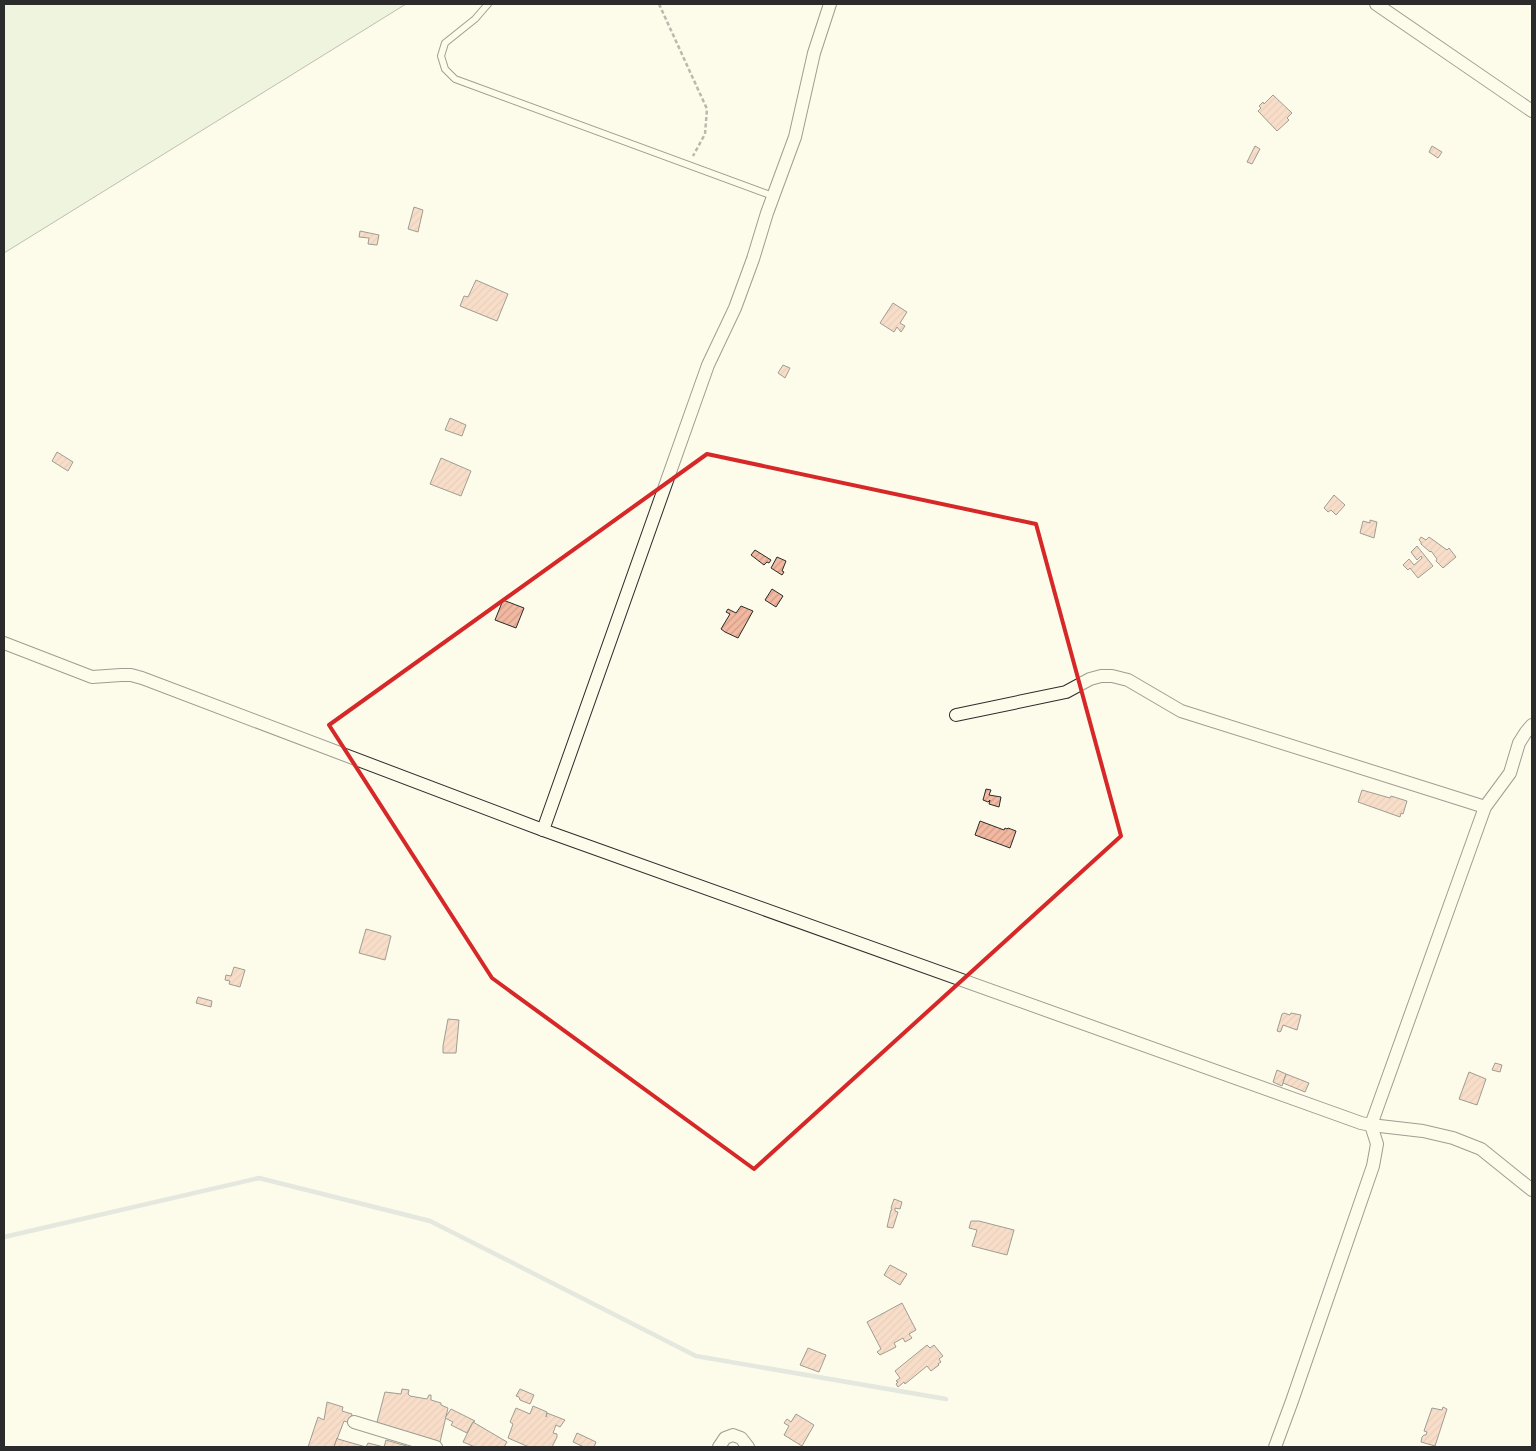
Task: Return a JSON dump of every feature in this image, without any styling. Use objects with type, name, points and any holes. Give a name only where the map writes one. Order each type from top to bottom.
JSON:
[{"type":"street","points":[[542,830],[708,365],[735,308],[753,259],[773,196],[795,137],[814,53],[830,4]]},
{"type":"street","points":[[1376,4],[1532,111]]},
{"type":"street","points":[[4,643],[92,677],[131,675],[142,678],[542,830],[1333,1113],[1371,1125],[1423,1131],[1453,1138],[1481,1149],[1532,1190]]},
{"type":"street","points":[[956,716],[1066,692],[1090,679],[1112,676],[1128,680],[1181,711],[1485,806]]},
{"type":"street","points":[[1275,1447],[1376,1156],[1376,1144],[1371,1125],[1485,806],[1510,773],[1520,743],[1532,725]]},
{"type":"street","points":[[354,1422],[436,1447]]},
{"type":"street","points":[[718,1447],[725,1438],[733,1435],[741,1438],[748,1447]]},
{"type":"lane","points":[[488,4],[475,19],[445,43],[441,56],[445,69],[455,79],[773,196]]},
{"type":"path","points":[[659,4],[708,109],[705,134],[689,164]]},
{"type":"highlighted area","points":[[707,454],[1036,524],[1121,836],[754,1169],[492,978],[329,725]]},
{"type":"green space","points":[[4,4],[406,4],[4,253]]},
{"type":"building","points":[[1273,95],[1292,113],[1287,118],[1289,120],[1277,131],[1258,111],[1261,108],[1259,106],[1263,102],[1264,104]]},
{"type":"building","points":[[1255,146],[1260,149],[1252,164],[1247,162]]},
{"type":"building","points":[[1432,146],[1442,152],[1438,158],[1429,152]]},
{"type":"building","points":[[414,207],[423,210],[418,232],[408,229]]},
{"type":"building","points":[[360,231],[379,235],[377,245],[368,244],[369,238],[359,237]]},
{"type":"building","points":[[476,280],[508,294],[497,321],[460,306],[464,296],[468,297]]},
{"type":"building","points":[[893,303],[907,312],[900,323],[905,326],[901,332],[897,327],[894,332],[880,323]]},
{"type":"building","points":[[783,365],[790,368],[785,378],[778,373]]},
{"type":"building","points":[[450,418],[466,425],[462,436],[445,430]]},
{"type":"building","points":[[57,452],[73,462],[68,471],[52,461]]},
{"type":"building","points":[[441,458],[471,471],[461,496],[430,484]]},
{"type":"building","points":[[1334,495],[1345,505],[1336,515],[1331,510],[1328,512],[1324,508]]},
{"type":"building","points":[[1370,520],[1377,522],[1374,538],[1360,533],[1363,521],[1370,523]]},
{"type":"building","points":[[1421,537],[1426,540],[1429,537],[1447,550],[1449,548],[1456,557],[1443,568],[1436,561],[1437,559],[1431,551],[1421,544],[1419,540]]},
{"type":"building","points":[[1417,546],[1433,566],[1418,578],[1410,568],[1408,570],[1403,565],[1409,559],[1414,565],[1422,558],[1421,556],[1417,560],[1411,552]]},
{"type":"building","points":[[755,550],[771,560],[769,563],[767,562],[764,565],[751,555]]},
{"type":"building","points":[[777,557],[786,561],[782,575],[771,568]]},
{"type":"building","points":[[772,589],[783,596],[776,607],[765,600]]},
{"type":"building","points":[[503,600],[524,608],[516,628],[495,620]]},
{"type":"building","points":[[741,606],[753,611],[738,638],[721,629],[730,614],[726,612],[728,609],[736,613]]},
{"type":"building","points":[[986,789],[991,790],[989,795],[1001,797],[999,807],[989,804],[990,800],[988,802],[983,800]]},
{"type":"building","points":[[1362,790],[1407,801],[1403,814],[1401,813],[1400,817],[1358,802]]},
{"type":"building","points":[[980,821],[1004,830],[1008,828],[1016,831],[1010,848],[975,835]]},
{"type":"building","points":[[366,929],[391,936],[385,960],[359,953]]},
{"type":"building","points":[[234,967],[245,970],[240,987],[229,984],[230,981],[225,980],[226,975],[231,976]]},
{"type":"building","points":[[198,997],[212,1001],[211,1007],[196,1003]]},
{"type":"building","points":[[1282,1014],[1301,1015],[1297,1030],[1283,1025],[1280,1032],[1277,1031]]},
{"type":"building","points":[[448,1019],[459,1020],[456,1053],[443,1053]]},
{"type":"building","points":[[1495,1063],[1502,1065],[1500,1072],[1492,1070]]},
{"type":"building","points":[[1277,1070],[1286,1074],[1282,1086],[1273,1082]]},
{"type":"building","points":[[1469,1072],[1486,1079],[1477,1105],[1459,1099]]},
{"type":"building","points":[[1286,1074],[1309,1083],[1305,1092],[1283,1083]]},
{"type":"building","points":[[894,1199],[902,1202],[900,1209],[895,1208],[895,1211],[898,1212],[893,1228],[887,1227]]},
{"type":"building","points":[[971,1221],[979,1221],[1014,1230],[1007,1255],[972,1246],[977,1230],[969,1228]]},
{"type":"building","points":[[890,1265],[907,1274],[900,1285],[884,1275]]},
{"type":"building","points":[[902,1303],[916,1330],[909,1334],[912,1338],[905,1342],[903,1338],[894,1343],[896,1347],[880,1355],[877,1352],[881,1349],[867,1322]]},
{"type":"building","points":[[927,1345],[930,1348],[934,1345],[943,1356],[939,1359],[941,1362],[939,1365],[931,1371],[927,1366],[905,1384],[904,1382],[898,1387],[896,1384],[898,1382],[896,1381],[900,1378],[895,1371]]},
{"type":"building","points":[[808,1348],[826,1355],[819,1372],[800,1365]]},
{"type":"building","points":[[402,1389],[409,1390],[408,1394],[410,1396],[427,1399],[431,1395],[431,1400],[441,1403],[441,1405],[448,1408],[440,1442],[396,1431],[377,1422],[385,1392],[401,1394]]},
{"type":"building","points":[[520,1389],[534,1395],[530,1404],[516,1396]]},
{"type":"building","points":[[327,1402],[343,1407],[342,1411],[352,1414],[350,1423],[344,1421],[334,1447],[308,1447],[318,1417],[324,1420]]},
{"type":"building","points":[[533,1406],[547,1412],[546,1417],[547,1413],[565,1420],[560,1427],[556,1425],[553,1433],[557,1434],[557,1437],[552,1447],[529,1447],[508,1438],[513,1424],[510,1422],[516,1408],[530,1414]]},
{"type":"building","points":[[1443,1407],[1447,1409],[1435,1446],[1421,1442],[1422,1437],[1427,1432],[1424,1431],[1432,1408],[1442,1410]]},
{"type":"building","points":[[451,1409],[475,1421],[467,1433],[451,1425],[453,1422],[445,1418]]},
{"type":"building","points":[[796,1414],[814,1425],[802,1446],[784,1435],[789,1426],[784,1423],[787,1419],[791,1422]]},
{"type":"building","points":[[473,1422],[507,1442],[504,1447],[475,1447],[463,1442]]},
{"type":"building","points":[[577,1433],[596,1442],[594,1447],[584,1447],[573,1442]]},
{"type":"building","points":[[338,1439],[366,1447],[334,1447]]},
{"type":"building","points":[[386,1440],[410,1447],[384,1447]]},
{"type":"building","points":[[368,1443],[384,1447],[366,1447]]},
{"type":"waterway","points":[[4,1237],[259,1178],[430,1221],[696,1356],[946,1399]]}]
